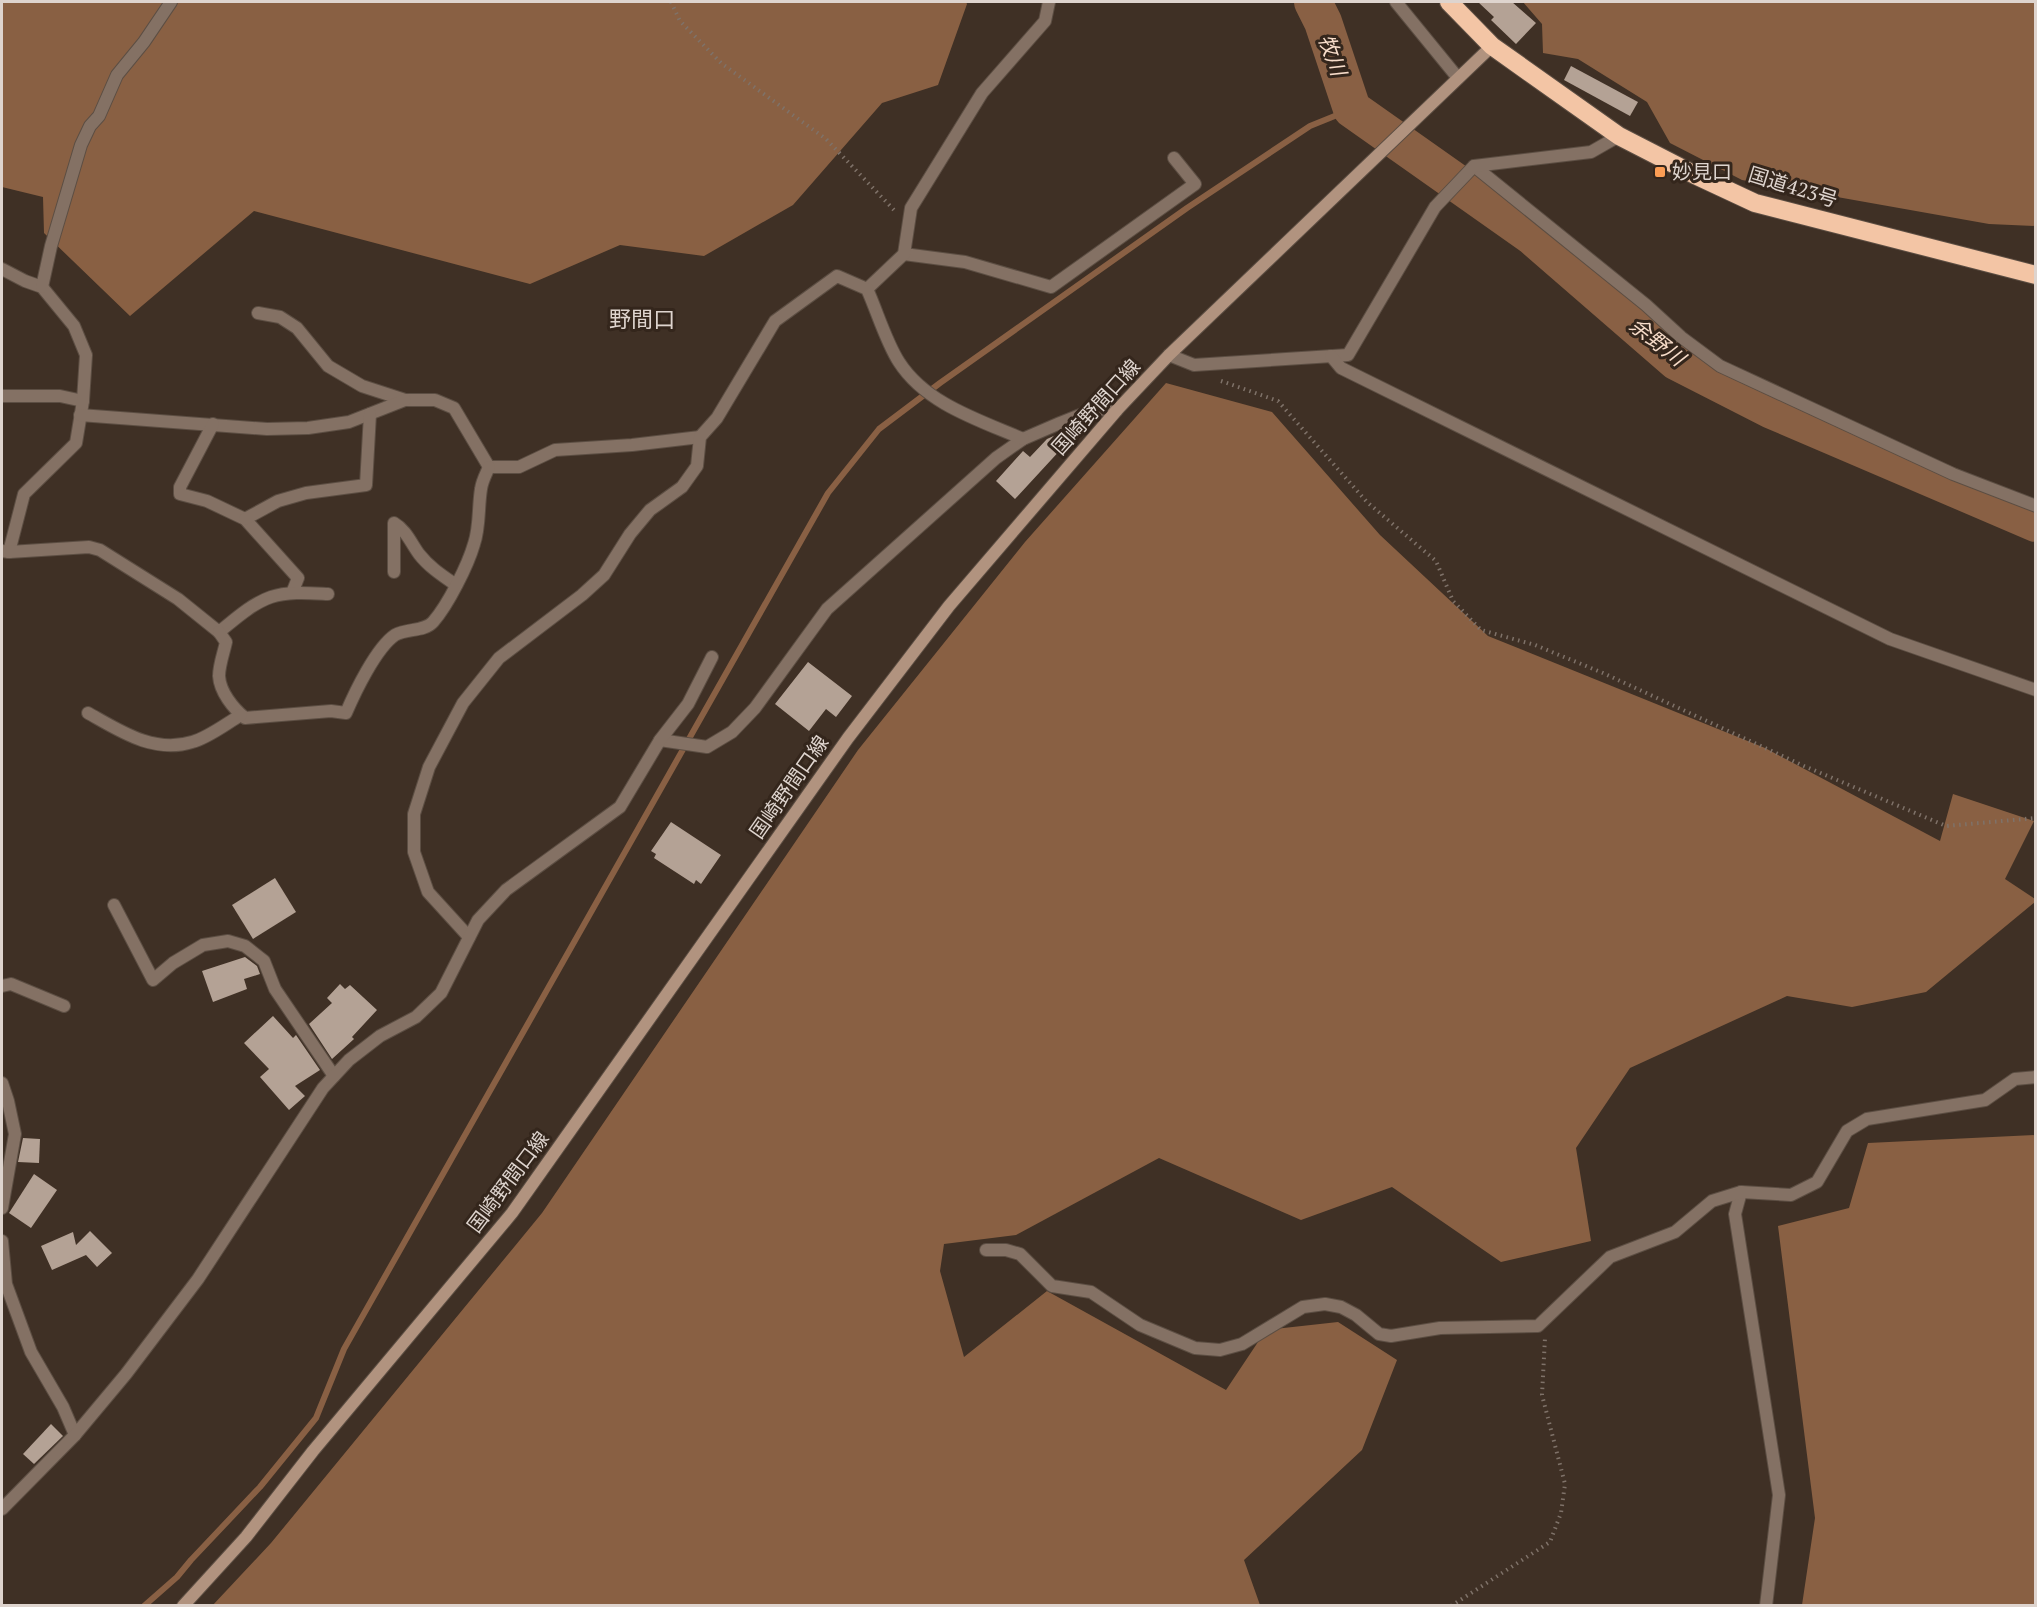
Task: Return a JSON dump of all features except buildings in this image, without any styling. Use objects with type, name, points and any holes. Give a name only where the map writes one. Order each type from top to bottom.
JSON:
[{"type":"highway","name":"国道423号","points":[[1449,2],[1492,46],[1618,136],[1755,203],[2036,274]]},
{"type":"main road","name":"国崎野間口線","points":[[183,1605],[246,1538],[328,1433],[512,1213],[848,738],[949,606],[1118,410],[1169,355],[1492,46]]},
{"type":"street","points":[[42,286],[51,246],[90,126],[99,117],[117,75],[144,42],[171,2]]},
{"type":"street","points":[[867,289],[904,254],[910,208],[982,93],[1045,21],[1049,2]]},
{"type":"street","points":[[1396,2],[1458,78]]},
{"type":"street","points":[[1169,355],[1194,365],[1348,355],[1435,207],[1473,165],[1591,152],[1618,136]]},
{"type":"street","points":[[904,254],[964,262],[1051,287],[1195,184],[1174,158]]},
{"type":"street","points":[[1473,165],[1646,305],[1681,337],[1720,366],[1953,474],[2036,506]]},
{"type":"street","points":[[2,269],[25,281],[42,286],[74,326],[86,355],[83,400],[76,443],[24,494],[5,551],[78,548],[100,550],[178,599],[219,632],[226,642],[219,676],[224,693],[245,718],[331,711],[346,713],[355,692],[376,657],[394,636],[409,630],[424,628],[433,622],[456,585],[475,543],[482,486],[489,467]]},
{"type":"street","points":[[469,937],[428,892],[414,852],[414,814],[429,767],[463,703],[499,658],[582,595],[604,575],[630,534],[650,510],[682,487],[698,465],[700,437],[717,418],[775,321],[837,276],[867,289],[898,361],[914,380],[946,406],[1023,439]]},
{"type":"street","points":[[258,313],[280,317],[297,328],[328,366],[362,386],[405,400],[435,400],[454,408],[489,467]]},
{"type":"street","points":[[1331,357],[1341,368],[1890,639],[2036,690]]},
{"type":"street","points":[[2,396],[60,396],[83,400]]},
{"type":"street","points":[[80,415],[267,429],[308,428],[349,422],[405,400]]},
{"type":"street","points":[[660,740],[707,747],[732,732],[755,708],[827,609],[996,458],[1023,439],[1095,409],[1118,410]]},
{"type":"street","points":[[245,519],[278,501],[306,493],[366,485],[370,414]]},
{"type":"street","points":[[213,424],[180,487],[180,494],[207,501],[245,519],[298,578],[292,593]]},
{"type":"street","points":[[489,467],[519,467],[555,450],[700,437]]},
{"type":"street","points":[[394,572],[394,524],[401,527],[420,555],[435,571],[456,585]]},
{"type":"street","points":[[219,632],[242,613],[271,597],[292,593],[328,594]]},
{"type":"street","points":[[2,1509],[75,1435],[126,1374],[198,1279],[323,1088],[349,1060],[381,1036],[416,1017],[441,993],[478,920],[506,890],[620,807],[660,740],[688,704],[712,657]]},
{"type":"street","points":[[87,713],[135,739],[168,746],[193,742],[241,715]]},
{"type":"street","points":[[114,905],[153,980],[173,963],[203,945],[228,941],[245,946],[264,962],[275,988],[334,1076]]},
{"type":"street","points":[[2,986],[11,984],[64,1006]]},
{"type":"street","points":[[986,1250],[1006,1250],[1020,1254],[1052,1286],[1091,1292],[1140,1325],[1195,1348],[1220,1350],[1242,1344],[1303,1306],[1325,1304],[1341,1306],[1379,1334],[1391,1336],[1440,1328],[1538,1326],[1610,1257],[1675,1232],[1712,1201],[1741,1192],[1791,1194],[1816,1182],[1847,1131],[1867,1119],[1985,1100],[2015,1079],[2036,1077]]},
{"type":"street","points":[[2,1083],[5,1104],[15,1134],[2,1208]]},
{"type":"street","points":[[1741,1192],[1735,1214],[1779,1495],[1766,1605]]},
{"type":"street","points":[[2,1241],[6,1284],[31,1352],[63,1407],[75,1435]]},
{"type":"path","points":[[671,2],[681,21],[722,63],[826,139],[908,224]]},
{"type":"path","points":[[1220,380],[1278,401],[1367,502],[1437,561],[1453,601],[1481,630],[1535,645],[1603,673],[1804,766],[1946,826],[2036,818]]},
{"type":"path","points":[[1451,1605],[1550,1542],[1561,1513],[1565,1484],[1542,1395],[1546,1330],[1542,1323]]},
{"type":"shaded area","points":[[2,2],[966,2],[967,4],[938,85],[882,103],[793,205],[704,256],[620,245],[530,284],[254,211],[130,316],[44,233],[43,197],[2,187]]},
{"type":"shaded area","points":[[1523,2],[2035,2],[2035,226],[1989,224],[1742,180],[1670,143],[1647,102],[1578,59],[1543,53],[1542,24]]},
{"type":"shaded area","points":[[1166,383],[1272,412],[1380,535],[1488,636],[1765,748],[1940,841],[1953,794],[2034,821],[2005,879],[2035,899],[2035,902],[1926,992],[1852,1007],[1787,996],[1630,1068],[1576,1148],[1591,1241],[1501,1262],[1392,1187],[1301,1220],[1159,1158],[1016,1235],[944,1244],[940,1271],[964,1357],[1047,1291],[1226,1390],[1266,1330],[1338,1322],[1397,1360],[1362,1450],[1244,1560],[1260,1605],[212,1606],[271,1543],[542,1213],[858,750],[1025,542]]},
{"type":"shaded area","points":[[2035,1135],[2035,1605],[1802,1605],[1815,1518],[1778,1226],[1849,1208],[1868,1143]]},
{"type":"waterway","name":"余野川","points":[[1313,2],[1323,22],[1352,109],[1532,236],[1676,361],[1772,410],[2036,523]]},
{"type":"waterway","points":[[144,1606],[177,1577],[260,1487],[316,1418],[344,1349],[828,493],[879,429],[940,383],[1187,208],[1310,126],[1352,109]]},
{"type":"place","name":"妙見口","points":[[1660,172]]},
{"type":"district","name":"野間口","points":[[642,319]]},
{"type":"water label","name":"牧川","points":[[1332,55]]}]
